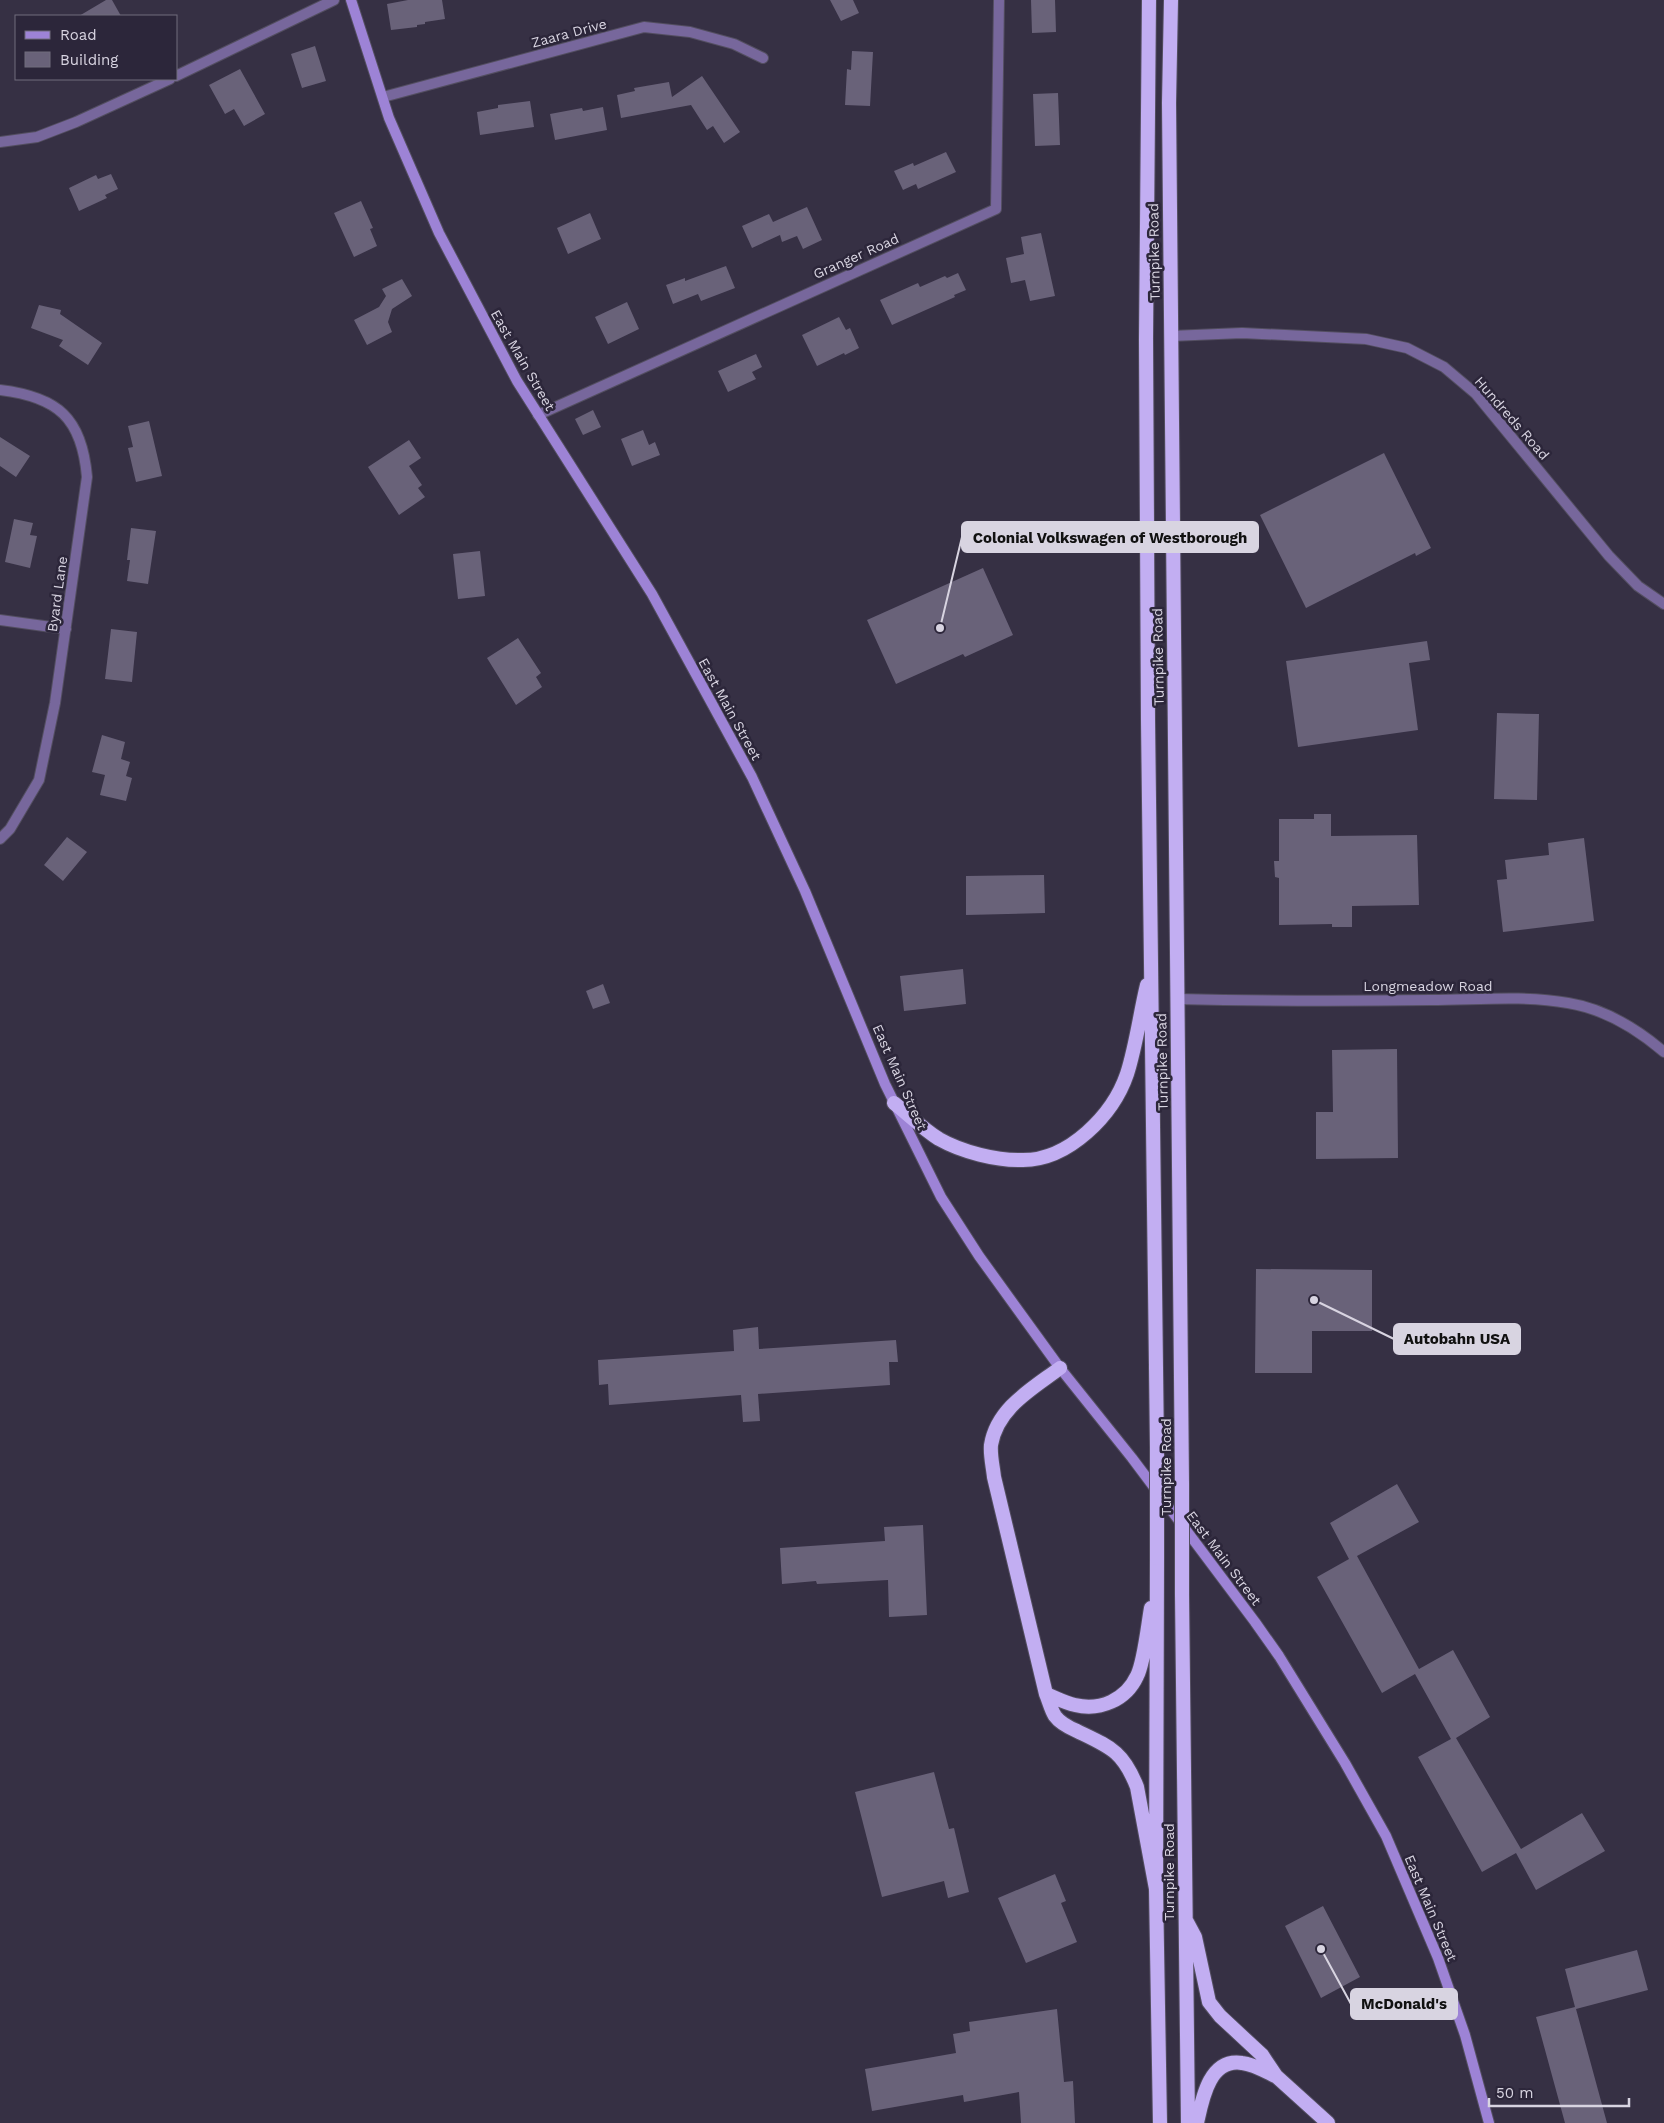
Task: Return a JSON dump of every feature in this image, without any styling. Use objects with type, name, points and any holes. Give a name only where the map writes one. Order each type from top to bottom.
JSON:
[{"type":"highway","name":"Turnpike Road","points":[[1149,0],[1146,339],[1148,720],[1157,1448],[1156,1889],[1160,2123]]},
{"type":"highway","name":"Turnpike Road","points":[[1171,0],[1169,102],[1188,2123]]},
{"type":"highway","points":[[894,1103],[939,1139],[978,1153],[1024,1160],[1042,1157],[1060,1150],[1094,1126],[1114,1102],[1127,1075],[1152,962]]},
{"type":"highway","points":[[1060,1368],[1007,1411],[996,1428],[991,1447],[994,1477],[1046,1694],[1055,1716],[1069,1727],[1106,1744],[1121,1756],[1131,1772],[1136,1787],[1156,1889]]},
{"type":"highway","points":[[1046,1694],[1075,1705],[1095,1706],[1112,1702],[1128,1689],[1138,1676],[1156,1583]]},
{"type":"highway","points":[[1186,1920],[1195,1937],[1209,2002],[1220,2016],[1262,2055],[1276,2076],[1328,2123]]},
{"type":"highway","points":[[1197,2123],[1207,2083],[1217,2072],[1230,2063],[1242,2062],[1276,2076]]},
{"type":"main road","name":"East Main Street","points":[[351,0],[383,97],[421,195],[439,233],[481,315],[538,415],[652,594],[752,777],[805,891],[894,1103],[941,1197],[979,1256],[1060,1368],[1132,1458],[1255,1622],[1279,1656],[1366,1799],[1403,1874],[1438,1958],[1465,2035],[1489,2123]]},
{"type":"street","points":[[178,75],[334,0]]},
{"type":"street","name":"Granger Road","points":[[538,415],[996,209],[999,0]]},
{"type":"street","name":"Zaara Drive","points":[[383,97],[644,27],[690,32],[734,44],[763,58]]},
{"type":"street","points":[[0,142],[37,137],[76,122],[168,80]]},
{"type":"street","name":"Hundreds Road","points":[[1171,336],[1204,333],[1275,334],[1366,339],[1407,348],[1444,367],[1476,394],[1609,556],[1638,586],[1664,604]]},
{"type":"street","name":"Byard Lane","points":[[0,390],[20,393],[53,405],[73,426],[81,440],[87,477],[55,703],[39,780],[10,829],[0,839]]},
{"type":"street","points":[[0,620],[66,629]]},
{"type":"street","name":"Longmeadow Road","points":[[1178,1000],[1526,999],[1568,1003],[1608,1014],[1644,1035],[1664,1052]]},
{"type":"building","points":[[106,0],[112,0],[120,15],[81,15]]},
{"type":"building","points":[[408,0],[442,0],[445,19],[425,22],[425,24],[417,25],[417,27],[391,30],[387,4]]},
{"type":"building","points":[[830,0],[853,0],[859,13],[841,21]]},
{"type":"building","points":[[1031,0],[1055,0],[1056,32],[1032,33]]},
{"type":"building","points":[[315,46],[326,81],[302,88],[291,54]]},
{"type":"building","points":[[852,51],[873,52],[870,106],[845,105],[847,69],[851,70]]},
{"type":"building","points":[[240,69],[265,114],[244,126],[234,109],[225,114],[209,85]]},
{"type":"building","points":[[702,76],[740,132],[724,143],[713,126],[707,130],[691,105],[621,118],[617,95],[635,91],[634,88],[669,82],[672,97]]},
{"type":"building","points":[[1058,93],[1060,145],[1035,146],[1033,94]]},
{"type":"building","points":[[530,101],[534,127],[480,135],[477,112],[498,108],[498,105]]},
{"type":"building","points":[[603,107],[607,130],[555,140],[550,114],[582,108],[583,111]]},
{"type":"building","points":[[946,152],[956,172],[918,189],[916,184],[903,190],[894,171],[913,163],[914,166]]},
{"type":"building","points":[[111,174],[118,189],[105,195],[107,198],[79,211],[69,188],[96,175],[98,179]]},
{"type":"building","points":[[361,201],[373,228],[370,229],[377,246],[354,257],[334,213]]},
{"type":"building","points":[[807,207],[822,240],[803,249],[797,236],[782,242],[780,235],[752,248],[742,226],[769,214],[773,222]]},
{"type":"building","points":[[590,213],[601,239],[568,254],[557,228]]},
{"type":"building","points":[[1041,233],[1055,296],[1030,301],[1025,280],[1011,283],[1006,258],[1024,254],[1021,237]]},
{"type":"building","points":[[726,266],[735,288],[701,301],[698,294],[673,304],[666,285],[685,278],[685,281]]},
{"type":"building","points":[[958,273],[966,290],[954,295],[955,297],[892,325],[880,300],[918,283],[920,287],[945,276],[947,278]]},
{"type":"building","points":[[402,279],[412,296],[392,309],[388,322],[392,332],[367,345],[354,320],[379,307],[386,296],[382,289]]},
{"type":"building","points":[[627,302],[639,329],[608,344],[595,317]]},
{"type":"building","points":[[39,305],[61,310],[60,314],[102,343],[88,365],[59,346],[63,340],[31,328]]},
{"type":"building","points":[[839,317],[846,330],[850,328],[859,348],[817,366],[802,335]]},
{"type":"building","points":[[756,354],[762,367],[752,372],[756,379],[728,392],[718,371]]},
{"type":"building","points":[[593,410],[601,427],[583,435],[575,419]]},
{"type":"building","points":[[149,421],[162,476],[136,482],[128,448],[133,447],[128,426]]},
{"type":"building","points":[[643,430],[649,445],[655,442],[660,455],[632,466],[621,439]]},
{"type":"building","points":[[0,437],[30,456],[16,477],[0,466]]},
{"type":"building","points":[[409,440],[421,458],[409,466],[422,485],[418,488],[425,497],[399,515],[368,467]]},
{"type":"building","points":[[1384,453],[1431,548],[1416,556],[1415,553],[1306,608],[1260,515]]},
{"type":"building","points":[[14,519],[33,523],[30,535],[37,536],[30,568],[5,562]]},
{"type":"building","points":[[131,528],[156,531],[148,584],[127,581],[130,560],[127,560]]},
{"type":"building","points":[[480,551],[485,596],[458,599],[453,554]]},
{"type":"building","points":[[983,568],[1013,635],[965,657],[963,654],[896,684],[867,620]]},
{"type":"building","points":[[111,629],[137,632],[132,682],[105,679]]},
{"type":"building","points":[[518,638],[541,673],[536,677],[542,687],[516,705],[487,658]]},
{"type":"building","points":[[1427,641],[1430,660],[1409,663],[1418,730],[1298,747],[1286,661]]},
{"type":"building","points":[[1497,713],[1539,714],[1537,800],[1494,799]]},
{"type":"building","points":[[102,735],[125,742],[121,759],[130,762],[126,776],[132,778],[126,801],[100,795],[105,775],[92,772]]},
{"type":"building","points":[[1314,814],[1331,814],[1331,836],[1417,835],[1419,905],[1352,906],[1352,927],[1332,927],[1332,924],[1279,925],[1279,878],[1275,877],[1274,861],[1279,861],[1279,819],[1314,819]]},
{"type":"building","points":[[67,837],[87,852],[63,881],[44,865]]},
{"type":"building","points":[[1584,838],[1594,921],[1503,932],[1497,880],[1507,879],[1505,860],[1549,855],[1548,843]]},
{"type":"building","points":[[1044,875],[1045,913],[966,915],[966,876]]},
{"type":"building","points":[[963,969],[966,1004],[904,1011],[900,976]]},
{"type":"building","points":[[603,984],[610,1003],[593,1009],[586,991]]},
{"type":"building","points":[[1397,1049],[1398,1158],[1316,1159],[1316,1112],[1333,1112],[1332,1050]]},
{"type":"building","points":[[1256,1269],[1372,1270],[1372,1331],[1312,1331],[1312,1373],[1255,1373]]},
{"type":"building","points":[[758,1327],[759,1349],[896,1340],[898,1362],[889,1362],[890,1385],[758,1394],[760,1421],[743,1422],[741,1395],[609,1405],[608,1384],[599,1385],[598,1360],[734,1351],[733,1330]]},
{"type":"building","points":[[1397,1484],[1419,1522],[1357,1556],[1419,1669],[1453,1650],[1490,1717],[1456,1738],[1521,1849],[1582,1813],[1605,1851],[1536,1890],[1516,1853],[1482,1872],[1418,1757],[1451,1739],[1415,1674],[1382,1693],[1317,1577],[1349,1559],[1330,1523]]},
{"type":"building","points":[[923,1525],[927,1615],[889,1617],[888,1580],[817,1584],[816,1581],[782,1584],[780,1548],[885,1541],[884,1527]]},
{"type":"building","points":[[934,1772],[949,1829],[954,1828],[969,1892],[948,1898],[944,1881],[882,1897],[855,1792]]},
{"type":"building","points":[[1055,1874],[1066,1901],[1061,1903],[1077,1942],[1026,1963],[998,1898]]},
{"type":"building","points":[[1323,1906],[1360,1977],[1321,1998],[1285,1926]]},
{"type":"building","points":[[1637,1950],[1648,1990],[1576,2009],[1607,2123],[1565,2123],[1536,2017],[1575,2007],[1565,1969]]},
{"type":"building","points":[[1057,2009],[1064,2082],[1073,2081],[1075,2123],[1021,2123],[1019,2092],[964,2102],[963,2095],[872,2111],[865,2069],[956,2053],[953,2034],[970,2031],[969,2022]]},
{"type":"place","name":"Colonial Volkswagen of Westborough","points":[[940,628]]},
{"type":"place","name":"Autobahn USA","points":[[1314,1300]]},
{"type":"place","name":"McDonald's","points":[[1321,1949]]}]
